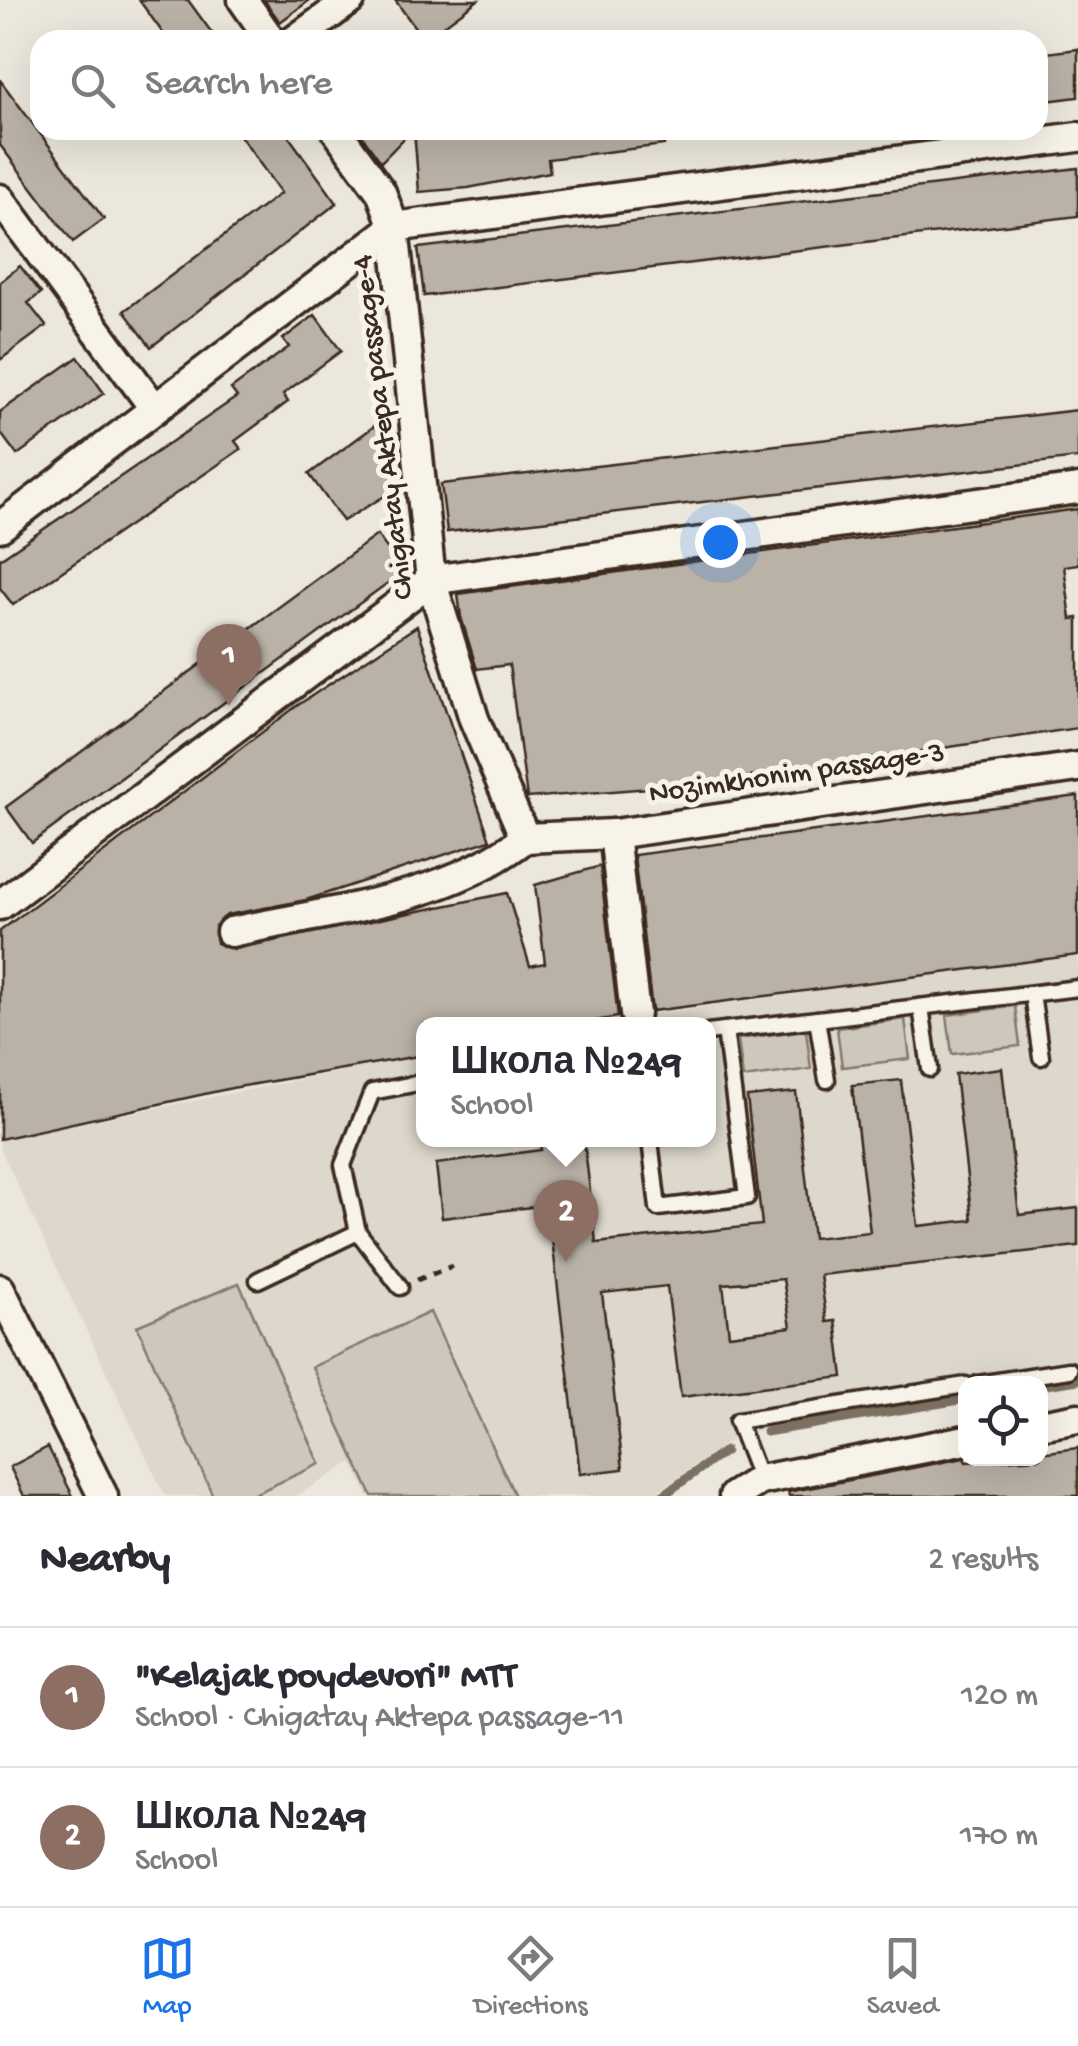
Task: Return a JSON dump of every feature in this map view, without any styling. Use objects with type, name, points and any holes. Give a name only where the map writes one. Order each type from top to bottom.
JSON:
[{"type":"street","points":[[242,0],[264,30]]},
{"type":"street","points":[[309,30],[350,0]]},
{"type":"street","points":[[0,527],[394,227],[1078,137]]},
{"type":"street","name":"Chigatay Aktepa passage-4","points":[[343,140],[381,192],[394,227],[430,580],[474,719],[524,838]]},
{"type":"street","points":[[0,199],[156,409]]},
{"type":"street","points":[[0,905],[430,580],[1078,490]]},
{"type":"street","name":"Nozimkhonim passage-3","points":[[524,838],[614,834],[1078,768]]},
{"type":"street","points":[[614,834],[635,1017]]},
{"type":"street","points":[[230,932],[455,877],[504,855],[524,838]]},
{"type":"street","points":[[0,1289],[104,1496]]},
{"type":"street","points":[[1048,1424],[1078,1418]]},
{"type":"street","points":[[734,1496],[958,1442]]},
{"type":"lane","points":[[716,1031],[1078,988]]},
{"type":"lane","points":[[1032,994],[1041,1058]]},
{"type":"lane","points":[[921,1007],[930,1069]]},
{"type":"lane","points":[[816,1020],[827,1080]]},
{"type":"lane","points":[[651,1147],[658,1208],[747,1197],[725,1030]]},
{"type":"lane","points":[[400,1287],[358,1232],[343,1165],[372,1092],[416,1084]]},
{"type":"lane","points":[[258,1280],[358,1232]]},
{"type":"lane","points":[[1030,1376],[1069,1370]]},
{"type":"lane","points":[[764,1488],[736,1421],[958,1387]]},
{"type":"path","points":[[400,1287],[452,1266]]},
{"type":"shaded area","points":[[1078,955],[1078,1376],[1048,1381],[1048,1376],[958,1376],[958,1396],[740,1434],[651,1496],[368,1496],[352,1462],[297,1496],[165,1496],[0,1148],[0,1139],[416,1056],[416,1147],[716,1147],[716,1017],[630,1017]]},
{"type":"shaded area","points":[[1015,1006],[1020,1046],[952,1054],[947,1015]]},
{"type":"shaded area","points":[[905,1019],[910,1059],[842,1067],[837,1028]]},
{"type":"shaded area","points":[[806,1030],[811,1069],[743,1078],[738,1039]]},
{"type":"shaded area","points":[[239,1283],[320,1464],[250,1496],[213,1496],[137,1326]]},
{"type":"shaded area","points":[[430,1312],[515,1496],[372,1496],[312,1367]]},
{"type":"building","points":[[139,0],[188,0],[210,30],[161,30]]},
{"type":"building","points":[[264,0],[310,0],[280,22]]},
{"type":"building","points":[[395,0],[478,0],[438,30],[417,30]]},
{"type":"building","points":[[1078,49],[1078,97],[1048,101],[1048,53]]},
{"type":"building","points":[[0,80],[30,120],[30,140],[45,140],[104,219],[73,242],[0,145]]},
{"type":"building","points":[[243,140],[291,140],[337,203],[151,347],[124,311],[281,193]]},
{"type":"building","points":[[365,140],[402,140],[381,162]]},
{"type":"building","points":[[415,140],[664,140],[664,145],[548,159],[550,172],[468,188],[419,192]]},
{"type":"building","points":[[1078,168],[1078,216],[424,296],[418,248]]},
{"type":"building","points":[[20,266],[41,293],[28,303],[46,326],[0,360],[0,282]]},
{"type":"building","points":[[315,315],[341,351],[283,394],[288,402],[235,441],[241,449],[13,605],[0,588],[0,559],[237,397],[231,389],[289,347],[283,339]]},
{"type":"building","points":[[78,357],[104,393],[17,455],[0,432],[0,412]]},
{"type":"building","points":[[1078,410],[1078,458],[447,532],[441,484]]},
{"type":"building","points":[[384,419],[398,488],[343,521],[309,474]]},
{"type":"building","points":[[1078,509],[1078,564],[1064,566],[1071,619],[1078,618],[1078,728],[699,784],[527,798],[509,665],[477,669],[461,617],[458,594]]},
{"type":"building","points":[[377,535],[404,571],[32,843],[6,807]]},
{"type":"building","points":[[417,626],[490,840],[306,900],[227,915],[215,926],[217,943],[234,949],[507,893],[530,966],[545,963],[535,885],[600,866],[618,1017],[416,1017],[416,1056],[232,1088],[0,1139],[0,931],[298,705]]},
{"type":"building","points":[[1078,796],[1078,955],[652,1011],[634,855]]},
{"type":"building","points":[[1002,1068],[1019,1215],[1078,1208],[1078,1246],[820,1275],[827,1322],[836,1321],[843,1377],[681,1397],[667,1286],[602,1293],[623,1469],[580,1474],[548,1205],[442,1218],[436,1164],[541,1150],[541,1147],[585,1147],[596,1243],[762,1225],[747,1097],[796,1092],[813,1238],[870,1232],[852,1085],[901,1080],[918,1226],[972,1220],[955,1074]],"holes":[[[783,1279],[791,1327],[729,1335],[723,1284]]]},
{"type":"building","points":[[48,1447],[73,1496],[24,1496],[10,1467]]},
{"type":"building","points":[[1078,1448],[1078,1496],[789,1496],[788,1492],[958,1459],[958,1466],[1048,1466],[1048,1452]]},
{"type":"waterway","points":[[1048,1385],[1078,1380]]},
{"type":"waterway","points":[[766,1432],[958,1400]]},
{"type":"waterway","points":[[662,1496],[725,1451]]},
{"type":"place","name":"\"Kelajak poydevori\" MTT","points":[[229,706]]},
{"type":"place","name":"Школа №249","points":[[566,1262]]}]
